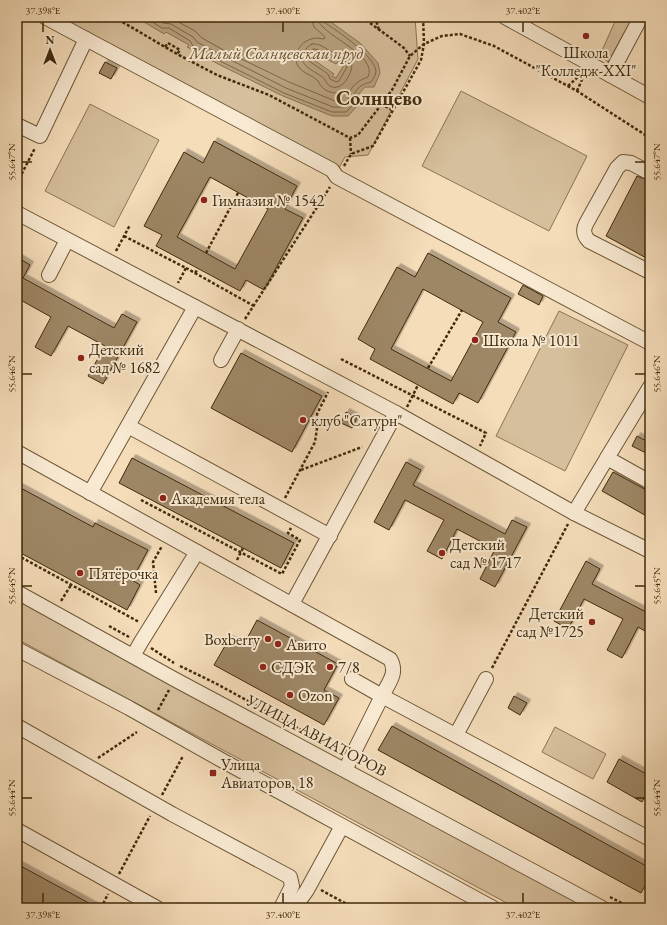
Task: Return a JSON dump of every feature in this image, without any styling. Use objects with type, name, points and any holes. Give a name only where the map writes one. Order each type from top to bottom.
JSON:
[{"type":"street","points":[[45,17],[332,170],[337,177],[650,343]]},
{"type":"street","points":[[505,17],[650,97]]},
{"type":"street","points":[[610,75],[641,17]]},
{"type":"street","points":[[17,125],[40,136],[86,39]]},
{"type":"street","points":[[650,173],[631,163],[623,162],[617,168],[590,216],[584,227],[584,233],[585,238],[589,241],[650,272]]},
{"type":"street","points":[[17,213],[396,413],[574,513],[650,551]]},
{"type":"street","points":[[49,274],[67,240]]},
{"type":"street","points":[[90,493],[195,307]]},
{"type":"street","points":[[221,360],[238,329]]},
{"type":"street","points":[[574,513],[650,387]]},
{"type":"street","points":[[292,604],[396,413]]},
{"type":"street","points":[[128,426],[330,536]]},
{"type":"street","points":[[17,452],[390,658],[394,665],[394,672],[345,770]]},
{"type":"street","points":[[607,458],[650,482]]},
{"type":"street","points":[[134,656],[141,642],[197,552]]},
{"type":"street","name":"УЛИЦА АВИАТОРОВ","points":[[17,592],[602,908]]},
{"type":"street","points":[[17,649],[129,708],[493,908]]},
{"type":"street","points":[[352,679],[650,839]]},
{"type":"street","points":[[456,736],[486,679]]},
{"type":"street","points":[[17,726],[156,805],[290,877],[292,886],[281,908]]},
{"type":"street","points":[[294,908],[307,890],[342,826]]},
{"type":"street","points":[[17,830],[158,908]]},
{"type":"path","points":[[114,17],[165,48],[217,75],[269,95],[350,138],[358,135],[392,90],[410,56],[424,44],[442,36],[460,34],[494,46],[568,86],[650,138]]},
{"type":"path","points":[[362,17],[404,48],[410,56]]},
{"type":"path","points":[[375,17],[379,31]]},
{"type":"path","points":[[351,154],[373,146],[421,60],[424,44],[423,17]]},
{"type":"path","points":[[165,48],[168,43],[180,50],[177,54]]},
{"type":"path","points":[[568,86],[586,69],[577,91]]},
{"type":"path","points":[[372,99],[392,110]]},
{"type":"path","points":[[17,183],[40,136]]},
{"type":"path","points":[[238,329],[351,154],[350,138]]},
{"type":"path","points":[[206,253],[238,193]]},
{"type":"path","points":[[110,262],[130,224]]},
{"type":"path","points":[[124,236],[186,268],[254,306]]},
{"type":"path","points":[[172,294],[186,268]]},
{"type":"path","points":[[195,273],[198,269]]},
{"type":"path","points":[[428,368],[462,310]]},
{"type":"path","points":[[341,359],[486,433],[478,450]]},
{"type":"path","points":[[279,508],[315,442],[317,414],[331,386]]},
{"type":"path","points":[[301,470],[381,441]]},
{"type":"path","points":[[141,500],[282,574],[300,540],[288,533],[296,517]]},
{"type":"path","points":[[486,679],[574,513]]},
{"type":"path","points":[[156,598],[154,562],[168,536]]},
{"type":"path","points":[[17,555],[145,626]]},
{"type":"path","points":[[61,601],[71,584]]},
{"type":"path","points":[[128,636],[132,635]]},
{"type":"path","points":[[157,712],[171,686]]},
{"type":"path","points":[[92,761],[137,732]]},
{"type":"path","points":[[101,908],[183,756]]},
{"type":"path","points":[[317,888],[354,908]]},
{"type":"shaded area","points":[[56,17],[415,17],[418,59],[368,155],[345,157],[339,168]]},
{"type":"shaded area","points":[[617,17],[633,17],[608,62],[600,55]]},
{"type":"shaded area","points":[[461,91],[587,156],[549,231],[422,166]]},
{"type":"shaded area","points":[[90,104],[159,140],[114,227],[45,191]]},
{"type":"shaded area","points":[[559,311],[628,345],[565,471],[496,436]]},
{"type":"shaded area","points":[[17,600],[587,908],[516,908],[17,639]]},
{"type":"shaded area","points":[[555,727],[606,754],[593,779],[542,752]]},
{"type":"water","name":"Малый Солнцевскаи пруд","points":[[136,17],[324,17],[360,43],[378,63],[380,73],[374,87],[365,87],[356,97],[357,106],[348,116],[332,116],[283,96],[187,47],[189,45],[166,32],[164,34]],"holes":[[[315,53],[336,64],[338,62],[344,65],[336,78],[332,76],[334,74],[311,58]]]},
{"type":"building","points":[[105,62],[117,68],[111,79],[99,73]]},
{"type":"building","points":[[214,141],[297,186],[285,209],[303,218],[264,290],[246,280],[240,291],[156,246],[162,235],[144,226],[184,152],[203,163]],"holes":[[[210,177],[268,209],[235,269],[177,237]]]},
{"type":"building","points":[[637,176],[650,181],[650,260],[606,236]]},
{"type":"building","points":[[428,253],[511,298],[498,322],[516,332],[478,403],[459,393],[453,404],[370,359],[375,349],[358,339],[397,267],[415,277]],"holes":[[[423,289],[483,322],[451,381],[391,349]]]},
{"type":"building","points":[[17,257],[30,265],[23,278],[114,328],[122,314],[137,322],[103,384],[88,376],[105,346],[68,326],[51,356],[35,347],[51,317],[17,298]]},
{"type":"building","points":[[523,285],[543,296],[539,305],[518,294]]},
{"type":"building","points":[[241,353],[322,396],[292,452],[211,408]]},
{"type":"building","points":[[346,412],[357,418],[352,428],[341,423]]},
{"type":"building","points":[[637,436],[650,443],[646,453],[632,446]]},
{"type":"building","points":[[132,458],[294,543],[281,568],[119,483]]},
{"type":"building","points":[[406,462],[421,470],[413,485],[505,534],[512,520],[527,527],[495,587],[480,579],[495,549],[457,529],[442,559],[427,551],[444,520],[405,500],[389,530],[374,522]]},
{"type":"building","points":[[613,472],[650,492],[650,518],[602,491]]},
{"type":"building","points":[[17,486],[93,527],[95,523],[148,550],[132,580],[140,585],[127,610],[17,551]]},
{"type":"building","points":[[586,561],[600,569],[592,584],[650,614],[650,634],[638,627],[622,658],[607,650],[623,619],[584,599],[568,629],[554,621]]},
{"type":"building","points":[[257,620],[338,664],[324,690],[339,698],[324,725],[214,665],[229,639],[243,646]]},
{"type":"building","points":[[514,696],[527,703],[520,715],[508,708]]},
{"type":"building","points":[[392,726],[650,868],[650,876],[641,893],[378,750]]},
{"type":"building","points":[[619,759],[650,776],[650,788],[642,802],[607,782]]},
{"type":"building","points":[[17,864],[98,908],[17,908]]},
{"type":"place","name":"Школа \"Колледж-XXI\"","points":[[586,36]]},
{"type":"place","name":"Гимназия № 1542","points":[[204,200]]},
{"type":"place","name":"Школа № 1011","points":[[475,340]]},
{"type":"place","name":"Детский сад № 1682","points":[[81,358]]},
{"type":"place","name":"клуб \"Сатурн\"","points":[[303,420]]},
{"type":"place","name":"Академия тела","points":[[163,498]]},
{"type":"place","name":"Детский сад № 1717","points":[[442,553]]},
{"type":"place","name":"Пятёрочка","points":[[80,573]]},
{"type":"place","name":"Детский сад №1725","points":[[592,622]]},
{"type":"place","name":"Boxberry","points":[[268,639]]},
{"type":"place","name":"Авито","points":[[278,644]]},
{"type":"place","name":"СДЭК","points":[[263,667]]},
{"type":"place","name":"7/8","points":[[330,667]]},
{"type":"place","name":"Ozon","points":[[290,695]]},
{"type":"place","name":"Улица Авиаторов, 18","points":[[213,773]]},
{"type":"district","name":"Солнцево","points":[[379,98]]}]
